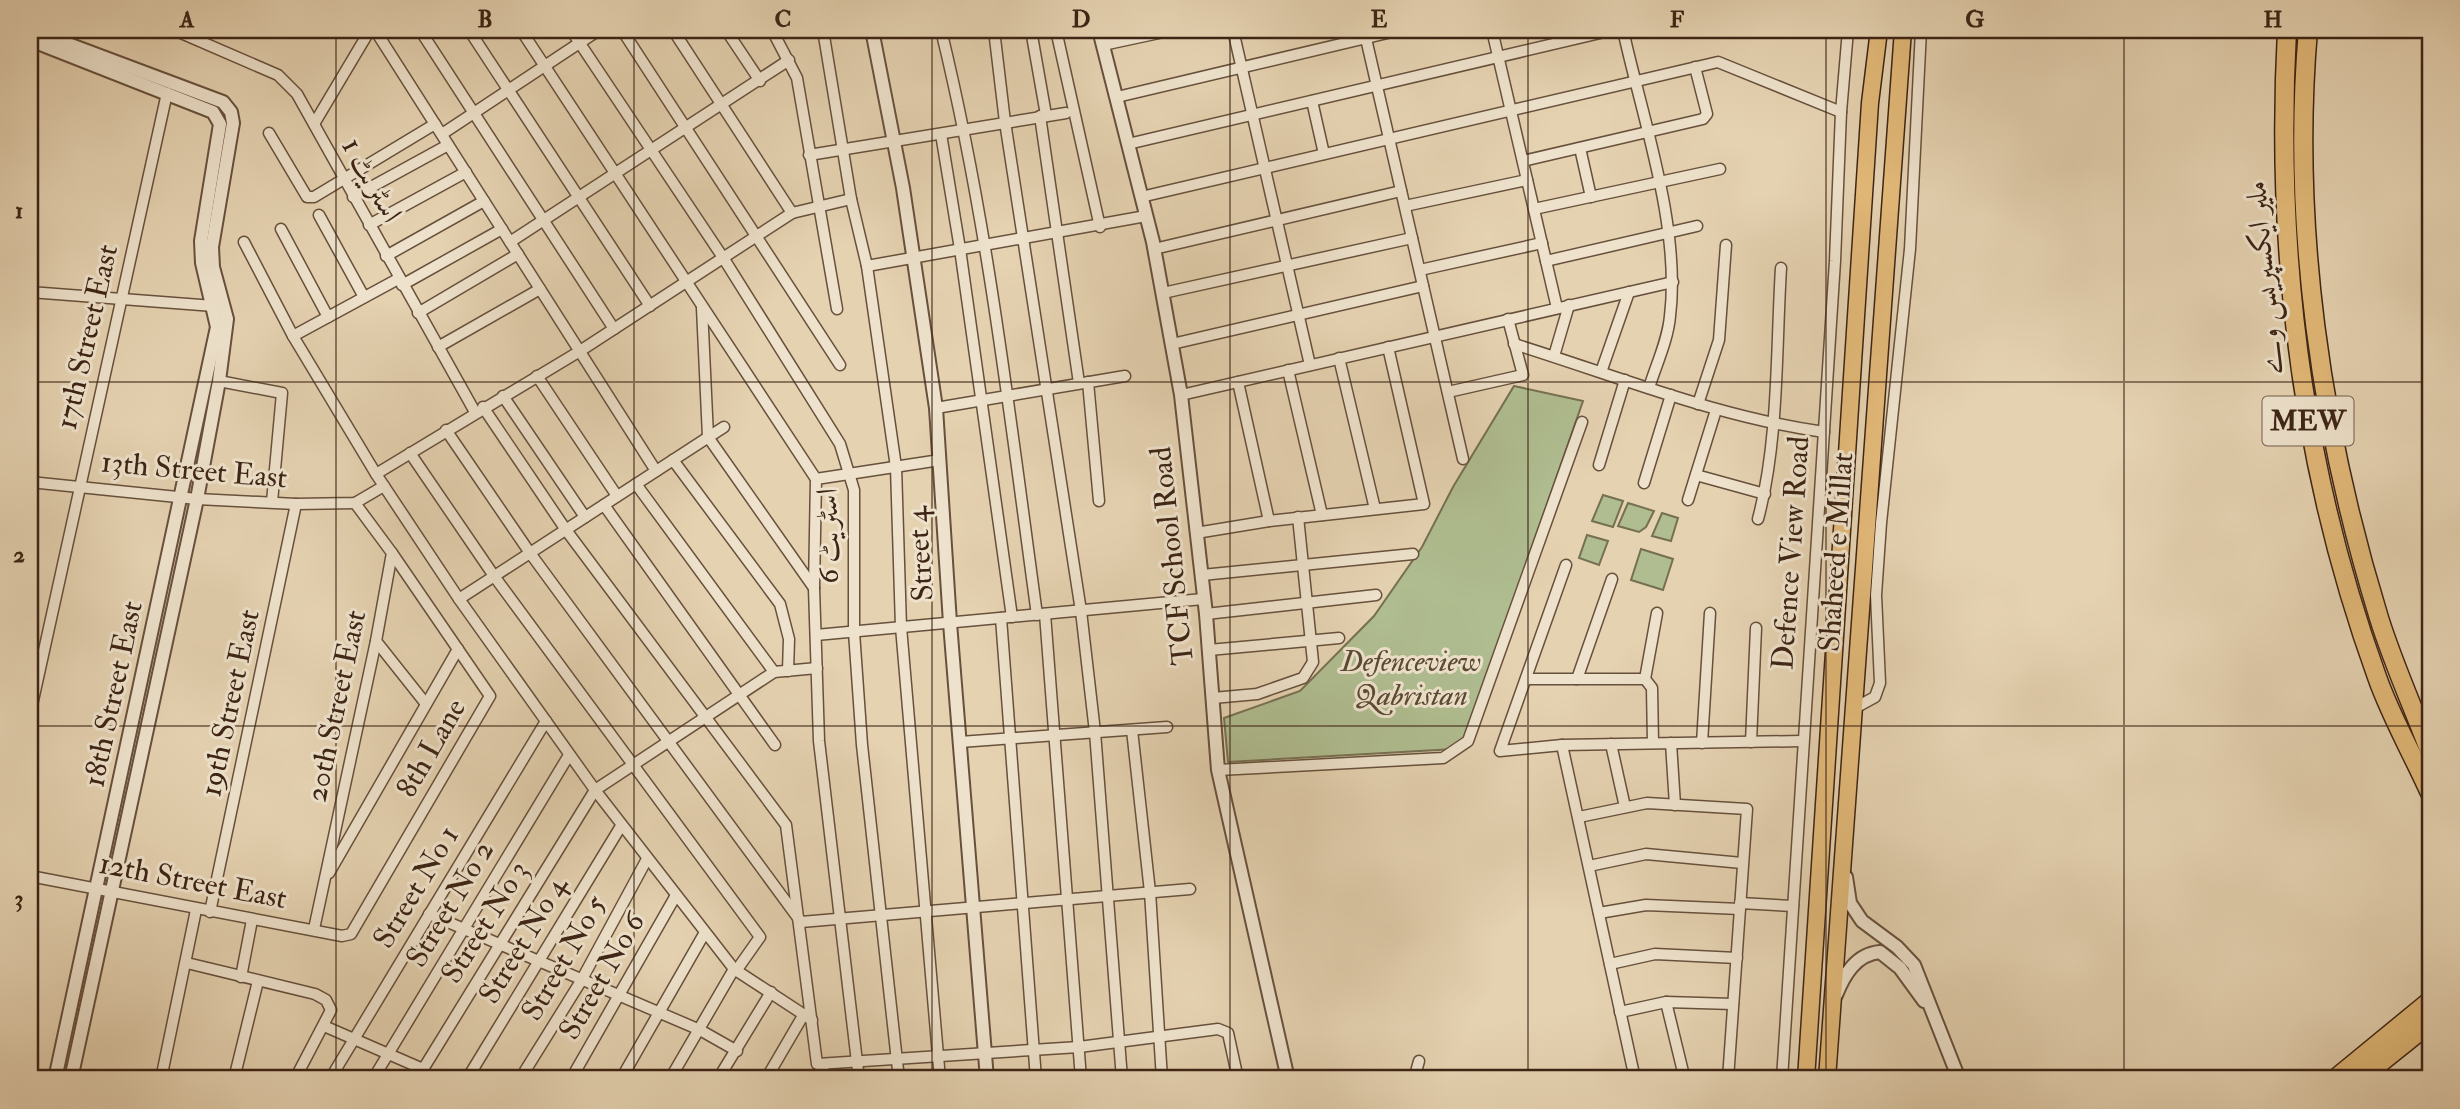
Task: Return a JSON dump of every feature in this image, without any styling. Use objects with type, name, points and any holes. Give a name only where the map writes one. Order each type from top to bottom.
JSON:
[{"type":"highway","name":"ملیر ایکسپریس وے","points":[[2287,30],[2283,182],[2293,332],[2303,397],[2322,494],[2354,609],[2378,680],[2430,793]]},
{"type":"highway","name":"ملیر ایکسپریس وے","points":[[2308,30],[2304,76],[2306,233],[2326,398],[2347,500],[2379,619],[2430,752]]},
{"type":"highway","points":[[2334,1079],[2430,1001]]},
{"type":"highway","points":[[2360,1079],[2430,1023]]},
{"type":"main road","name":"Shaheed e Millat","points":[[1806,1079],[1870,103],[1879,30]]},
{"type":"main road","name":"Shaheed e Millat","points":[[1827,1079],[1903,30]]},
{"type":"street","points":[[31,30],[223,102],[231,112],[233,123],[212,247],[219,315]]},
{"type":"street","points":[[313,124],[370,30]]},
{"type":"street","points":[[375,30],[656,471]]},
{"type":"street","points":[[420,30],[614,328]]},
{"type":"street","points":[[468,30],[650,306]]},
{"type":"street","points":[[521,30],[816,478],[814,588],[819,741],[859,1079]]},
{"type":"street","name":"اسٹریٹ 6","points":[[571,30],[724,259],[840,444],[851,473],[854,490],[854,632],[862,745],[899,1079]]},
{"type":"street","points":[[442,134],[599,30]]},
{"type":"street","points":[[622,30],[840,365]]},
{"type":"street","points":[[673,30],[792,213]]},
{"type":"street","points":[[726,30],[760,81]]},
{"type":"street","points":[[772,30],[797,78],[837,309]]},
{"type":"street","points":[[822,30],[851,199],[867,266],[896,467],[901,627],[940,1079]]},
{"type":"street","name":"Street 4","points":[[872,30],[914,258],[936,408],[950,623],[988,1079]]},
{"type":"street","points":[[941,30],[965,129],[985,244],[1041,614],[1054,735],[1081,1079]]},
{"type":"street","points":[[993,30],[1045,390],[1064,488],[1082,611],[1109,895],[1122,1079]]},
{"type":"street","points":[[1031,30],[1058,233],[1084,383],[1098,501]]},
{"type":"street","points":[[1056,30],[1100,227]]},
{"type":"street","name":"TCF School Road","points":[[1100,30],[1163,293],[1181,395],[1202,575],[1200,599],[1206,614],[1218,770],[1288,1079]]},
{"type":"street","points":[[1103,45],[1173,30]]},
{"type":"street","points":[[1233,30],[1310,365]]},
{"type":"street","points":[[1116,97],[1241,68],[1365,34],[1400,30]]},
{"type":"street","points":[[1492,30],[1557,308]]},
{"type":"street","points":[[1128,144],[1613,30]]},
{"type":"street","points":[[1623,30],[1670,232],[1673,282],[1670,318],[1649,388]]},
{"type":"street","name":"Defence View Road","points":[[1782,1079],[1801,741],[1824,432],[1840,112],[1848,30]]},
{"type":"street","points":[[1852,709],[1875,697],[1880,683],[1877,583],[1910,248],[1921,30]]},
{"type":"street","name":"اسٹریٹ 1","points":[[179,31],[278,75],[297,94],[400,282],[479,410],[704,719],[786,825],[801,922],[808,1017],[817,1064],[823,1064]]},
{"type":"street","points":[[1365,34],[1464,458]]},
{"type":"street","points":[[30,40],[167,93],[213,112],[219,118],[201,241],[202,263],[219,315]]},
{"type":"street","points":[[510,242],[789,60]]},
{"type":"street","points":[[1142,197],[1718,62],[1840,112]]},
{"type":"street","points":[[1522,160],[1706,117],[1695,67]]},
{"type":"street","name":"17th Street East","points":[[30,714],[167,93]]},
{"type":"street","points":[[1312,101],[1324,154]]},
{"type":"street","points":[[810,155],[1066,113]]},
{"type":"street","points":[[269,132],[307,197],[314,197],[435,124]]},
{"type":"street","points":[[941,134],[981,401],[1007,618],[1011,738],[1036,1079]]},
{"type":"street","points":[[353,197],[448,145]]},
{"type":"street","points":[[1580,148],[1591,197]]},
{"type":"street","points":[[1534,209],[1720,169]]},
{"type":"street","points":[[369,225],[466,172]]},
{"type":"street","points":[[1405,206],[1527,180]]},
{"type":"street","points":[[1154,249],[1401,191]]},
{"type":"street","points":[[376,474],[580,351],[792,213],[851,199]]},
{"type":"street","points":[[386,256],[484,201]]},
{"type":"street","points":[[318,215],[364,297]]},
{"type":"street","points":[[867,266],[1023,236],[1100,227],[1146,216]]},
{"type":"street","points":[[1546,261],[1697,226]]},
{"type":"street","points":[[281,229],[328,317]]},
{"type":"street","points":[[293,336],[364,297],[400,282],[502,229]]},
{"type":"street","points":[[1163,293],[1412,238]]},
{"type":"street","points":[[244,242],[293,336],[376,474],[459,599],[569,755],[675,897],[735,970],[808,1017],[766,1079]]},
{"type":"street","points":[[1420,270],[1542,243]]},
{"type":"street","points":[[1698,404],[1719,341],[1726,245]]},
{"type":"street","points":[[418,313],[518,254]]},
{"type":"street","points":[[1758,519],[1765,494],[1781,268]]},
{"type":"street","points":[[1181,395],[1673,282]]},
{"type":"street","points":[[1172,344],[1423,286]]},
{"type":"street","points":[[438,347],[540,289]]},
{"type":"street","points":[[30,292],[121,299],[219,315]]},
{"type":"street","points":[[1601,372],[1629,292]]},
{"type":"street","points":[[1554,356],[1569,305]]},
{"type":"street","points":[[702,306],[708,438],[814,588]]},
{"type":"street","name":"18th Street East","points":[[71,1079],[197,499],[219,381],[219,315]]},
{"type":"street","name":"18th Street East","points":[[55,1079],[219,315]]},
{"type":"street","points":[[1448,392],[1523,375],[1508,318]]},
{"type":"street","points":[[1514,344],[1716,410],[1771,424],[1824,432]]},
{"type":"street","points":[[1196,533],[1298,517],[1424,504],[1388,347]]},
{"type":"street","points":[[1339,358],[1375,509]]},
{"type":"street","points":[[1288,370],[1322,515]]},
{"type":"street","points":[[537,376],[617,496]]},
{"type":"street","points":[[936,408],[1125,376]]},
{"type":"street","points":[[1599,465],[1625,380]]},
{"type":"street","points":[[219,381],[282,393],[272,502]]},
{"type":"street","points":[[1238,382],[1269,521]]},
{"type":"street","points":[[1644,483],[1671,395]]},
{"type":"street","points":[[503,396],[585,517]]},
{"type":"street","points":[[1688,500],[1716,410]]},
{"type":"street","points":[[1218,770],[1443,758],[1468,741],[1582,422]]},
{"type":"street","points":[[459,599],[724,427]]},
{"type":"street","points":[[446,430],[530,553],[801,922],[1190,888]]},
{"type":"street","points":[[410,453],[494,576],[760,937],[735,970],[670,1079]]},
{"type":"street","points":[[673,460],[780,604],[789,639],[789,671]]},
{"type":"street","points":[[816,478],[940,460]]},
{"type":"street","points":[[1696,475],[1765,494]]},
{"type":"street","name":"13th Street East","points":[[30,481],[197,499],[296,504],[355,503]]},
{"type":"street","points":[[636,484],[775,673]]},
{"type":"street","points":[[384,486],[355,503],[392,553]]},
{"type":"street","name":"19th Street East","points":[[210,912],[296,504]]},
{"type":"street","points":[[604,505],[775,745]]},
{"type":"street","points":[[1213,698],[1256,694],[1303,678],[1313,662],[1305,602],[1305,564],[1298,517]]},
{"type":"street","name":"20th Street East","points":[[314,929],[376,641],[392,553]]},
{"type":"street","name":"8th Lane","points":[[346,936],[351,934],[490,696],[392,553]]},
{"type":"street","points":[[1202,575],[1413,554]]},
{"type":"street","points":[[1566,565],[1500,751],[1562,745],[1801,741]]},
{"type":"street","points":[[1577,679],[1612,579]]},
{"type":"street","points":[[1206,614],[1376,595]]},
{"type":"street","points":[[816,635],[1200,599]]},
{"type":"street","points":[[1653,743],[1652,688],[1645,678],[1657,613]]},
{"type":"street","points":[[1702,743],[1710,613]]},
{"type":"street","points":[[1751,742],[1756,628]]},
{"type":"street","points":[[1209,650],[1339,638]]},
{"type":"street","points":[[376,641],[426,704]]},
{"type":"street","points":[[324,882],[458,649]]},
{"type":"street","points":[[595,790],[775,673],[817,667]]},
{"type":"street","points":[[1526,679],[1645,678]]},
{"type":"street","name":"Street No 1","points":[[330,1079],[546,721]]},
{"type":"street","points":[[960,742],[1167,727]]},
{"type":"street","points":[[1132,730],[1150,892],[1162,1079]]},
{"type":"street","points":[[1671,743],[1675,805]]},
{"type":"street","points":[[1611,744],[1625,807]]},
{"type":"street","points":[[1562,745],[1634,1079]]},
{"type":"street","name":"Street No 2","points":[[373,1079],[569,755]]},
{"type":"street","name":"Street No 3","points":[[417,1079],[595,790]]},
{"type":"street","points":[[1579,817],[1647,803],[1746,809],[1728,1079]]},
{"type":"street","name":"Street No 4","points":[[467,1079],[621,826]]},
{"type":"street","points":[[1589,866],[1646,854],[1742,863]]},
{"type":"street","points":[[1842,856],[1850,903],[1862,921],[1897,947],[1914,965],[1959,1079]]},
{"type":"street","name":"Street No 5","points":[[520,1079],[581,981],[647,859]]},
{"type":"street","name":"12th Street East","points":[[30,876],[113,890],[196,910],[346,936]]},
{"type":"street","name":"Street No 6","points":[[571,1079],[621,997],[675,897]]},
{"type":"street","points":[[1599,913],[1646,905],[1793,906]]},
{"type":"street","points":[[161,1079],[196,910]]},
{"type":"street","points":[[429,914],[538,963],[700,1030],[737,1051]]},
{"type":"street","points":[[241,977],[253,920]]},
{"type":"street","points":[[621,1079],[704,934]]},
{"type":"street","points":[[1832,1005],[1850,969],[1870,953],[1880,952],[1900,968],[1931,1010]]},
{"type":"street","points":[[1610,964],[1655,954],[1737,958]]},
{"type":"street","points":[[187,963],[323,998],[331,1010],[295,1079]]},
{"type":"street","points":[[234,1079],[258,981]]},
{"type":"street","points":[[718,1079],[771,992]]},
{"type":"street","points":[[1620,1012],[1666,1002],[1733,1004]]},
{"type":"street","points":[[1666,1002],[1684,1076]]},
{"type":"street","points":[[324,1026],[424,1069]]},
{"type":"street","points":[[824,1079],[823,1064],[1079,1046],[1218,1029],[1226,1031],[1238,1079]]},
{"type":"street","points":[[1414,1079],[1419,1061]]},
{"type":"green space","name":"Defenceview Qabristan","points":[[1514,386],[1583,401],[1465,740],[1455,749],[1228,762],[1224,718],[1300,691],[1374,616],[1422,547],[1453,487]]},
{"type":"green space","points":[[1603,495],[1623,501],[1613,527],[1592,521]]},
{"type":"green space","points":[[1628,503],[1654,511],[1646,527],[1639,532],[1618,526]]},
{"type":"green space","points":[[1662,513],[1678,518],[1671,541],[1652,536]]},
{"type":"green space","points":[[1587,535],[1608,541],[1599,565],[1579,558]]},
{"type":"green space","points":[[1641,549],[1673,559],[1663,590],[1631,580]]}]
